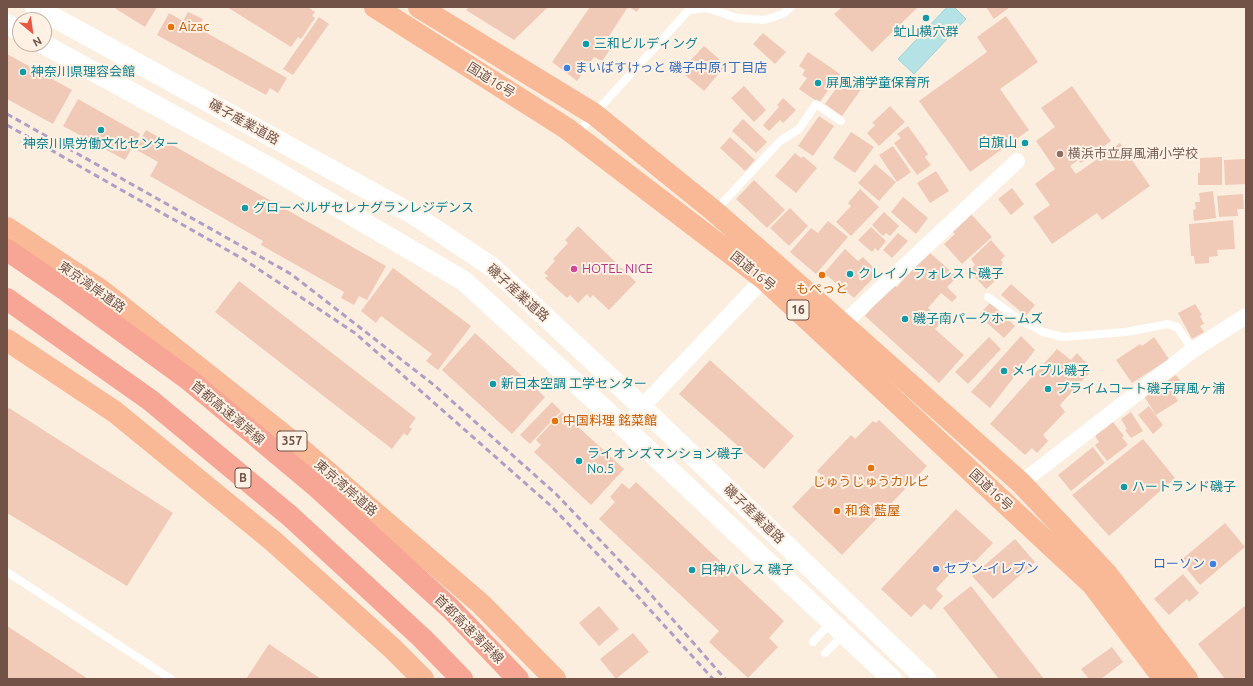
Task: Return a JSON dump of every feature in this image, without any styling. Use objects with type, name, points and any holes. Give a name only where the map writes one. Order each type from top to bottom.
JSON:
[{"type":"highway","name":"国道16号","points":[[375,7],[576,135],[843,324],[1021,483],[1106,573],[1187,679]]},
{"type":"highway","name":"国道16号","points":[[419,7],[594,114],[714,212],[770,272],[1093,585],[1158,677]]},
{"type":"highway","name":"東京湾岸道路","points":[[7,228],[102,291],[294,443],[480,604],[555,679]]},
{"type":"highway","name":"首都高速湾岸線","points":[[7,250],[67,291],[188,379],[305,477],[451,609],[518,679]]},
{"type":"highway","name":"B","points":[[7,299],[150,400],[290,516],[422,638],[462,679]]},
{"type":"highway","points":[[7,340],[115,412],[273,541],[386,643],[423,679]]},
{"type":"street","name":"磯子産業道路","points":[[35,7],[414,215],[492,267],[642,407],[926,679]]},
{"type":"street","name":"磯子産業道路","points":[[52,49],[269,167],[464,281],[625,428],[892,679]]},
{"type":"street","points":[[843,324],[1017,160]]},
{"type":"street","points":[[625,428],[642,407],[770,272]]},
{"type":"street","points":[[1021,483],[1193,350],[1246,316]]},
{"type":"lane","points":[[576,135],[689,8],[707,8],[737,18],[764,20],[783,14],[791,7]]},
{"type":"lane","points":[[714,212],[780,141],[799,129],[816,104],[841,121]]},
{"type":"lane","points":[[988,297],[1017,318],[1043,332],[1063,337],[1126,332],[1168,324],[1177,327],[1193,350]]},
{"type":"lane","points":[[7,572],[171,679]]},
{"type":"lane","points":[[813,642],[838,628]]},
{"type":"lane","points":[[825,654],[838,628]]},
{"type":"water","points":[[947,7],[954,7],[966,19],[914,74],[898,59]]},
{"type":"building","points":[[113,7],[157,7],[145,27]]},
{"type":"building","points":[[227,7],[308,7],[315,12],[312,16],[315,18],[301,39],[298,37],[291,47]]},
{"type":"building","points":[[469,7],[548,7],[514,40],[466,10]]},
{"type":"building","name":"三和ビルディング","points":[[590,7],[628,7],[605,42],[612,47],[602,61],[594,57],[577,81],[552,62]]},
{"type":"building","name":"三和ビルディング","points":[[629,7],[640,7],[637,12]]},
{"type":"building","points":[[842,7],[918,7],[872,52],[834,14]]},
{"type":"building","points":[[986,7],[1010,7],[994,19]]},
{"type":"building","points":[[188,12],[203,19],[198,28],[287,78],[278,93],[270,88],[266,95],[157,35],[169,13],[183,21]]},
{"type":"building","points":[[1006,16],[1038,62],[1000,89],[1029,130],[970,172],[919,101],[987,52],[977,37]]},
{"type":"building","points":[[319,17],[329,24],[293,75],[283,69]]},
{"type":"building","points":[[763,33],[786,52],[775,64],[753,44]]},
{"type":"building","points":[[704,46],[726,65],[704,91],[685,75],[693,66],[689,62]]},
{"type":"building","name":"屏風浦学童保育所","points":[[808,52],[840,74],[819,103],[799,89],[807,78],[802,75],[805,70],[799,66]]},
{"type":"building","name":"神奈川県理容会館","points":[[7,54],[72,90],[53,124],[7,99]]},
{"type":"building","points":[[845,76],[862,88],[842,116],[825,104]]},
{"type":"building","points":[[744,86],[766,110],[754,122],[731,98]]},
{"type":"building","points":[[1072,86],[1111,141],[1081,163],[1078,160],[1070,166],[1076,174],[1120,143],[1150,186],[1102,220],[1097,213],[1052,244],[1033,217],[1050,205],[1035,184],[1055,169],[1036,141],[1055,127],[1041,108]]},
{"type":"building","points":[[783,98],[796,110],[783,123],[780,120],[769,131],[763,125],[779,107],[777,105]]},
{"type":"building","name":"神奈川県労働文化センター","points":[[78,99],[140,134],[125,160],[63,126]]},
{"type":"building","points":[[890,106],[905,122],[879,146],[867,133],[875,125],[872,123]]},
{"type":"building","points":[[819,116],[834,126],[813,156],[798,146]]},
{"type":"building","points":[[743,119],[767,142],[756,153],[732,131]]},
{"type":"building","points":[[908,126],[928,154],[925,157],[931,165],[917,175],[894,143],[901,138],[897,134]]},
{"type":"building","name":"グローベルザセレナグランレジデンス","points":[[146,130],[386,266],[367,300],[359,296],[354,305],[341,298],[344,292],[261,245],[263,241],[150,176],[158,162],[135,149]]},
{"type":"building","points":[[851,132],[874,147],[855,173],[833,158]]},
{"type":"building","points":[[730,137],[755,160],[745,171],[720,148]]},
{"type":"building","points":[[893,146],[911,172],[897,182],[879,155]]},
{"type":"building","points":[[795,153],[801,158],[803,156],[817,168],[796,193],[775,176]]},
{"type":"building","points":[[1222,157],[1222,185],[1198,185],[1200,158]]},
{"type":"building","points":[[1246,159],[1246,184],[1225,185],[1224,160]]},
{"type":"building","points":[[875,164],[896,182],[879,201],[858,183]]},
{"type":"building","points":[[936,171],[949,191],[930,203],[917,183]]},
{"type":"building","points":[[754,180],[785,210],[767,228],[736,199]]},
{"type":"building","points":[[1012,188],[1024,204],[1011,215],[998,199]]},
{"type":"building","points":[[860,189],[879,207],[851,236],[836,222],[851,206],[848,203]]},
{"type":"building","points":[[1213,191],[1216,218],[1194,221],[1193,210],[1196,209],[1195,202],[1200,202],[1199,193]]},
{"type":"building","points":[[1243,194],[1244,209],[1237,209],[1238,216],[1219,217],[1217,196]]},
{"type":"building","points":[[903,197],[928,218],[916,234],[891,212]]},
{"type":"building","points":[[790,208],[808,226],[789,246],[770,228]]},
{"type":"building","points":[[884,212],[899,226],[890,236],[886,233],[883,236],[872,225]]},
{"type":"building","points":[[971,214],[992,237],[962,264],[944,244],[955,234],[952,231]]},
{"type":"building","points":[[1233,220],[1235,249],[1217,250],[1218,256],[1209,257],[1209,263],[1195,264],[1194,256],[1191,256],[1189,224]]},
{"type":"building","points":[[828,221],[848,237],[816,274],[790,252],[811,228],[818,233]]},
{"type":"building","points":[[578,226],[636,282],[609,310],[593,295],[590,298],[587,294],[578,303],[570,295],[567,298],[545,278],[548,276],[544,273],[555,261],[553,259],[568,243],[565,240]]},
{"type":"building","points":[[871,227],[886,241],[878,251],[875,248],[872,252],[858,240]]},
{"type":"building","points":[[898,233],[908,241],[892,258],[883,250]]},
{"type":"building","points":[[991,240],[1005,256],[1001,260],[1003,263],[1001,265],[1005,272],[986,289],[969,271],[975,265],[971,259]]},
{"type":"building","name":"クレイノ フォレスト磯子","points":[[845,249],[858,261],[863,257],[874,268],[871,271],[876,275],[854,298],[824,273]]},
{"type":"building","name":"磯子南パークホームズ","points":[[928,251],[957,277],[947,287],[957,297],[952,302],[941,293],[928,308],[935,315],[940,315],[943,317],[943,321],[935,329],[964,355],[939,383],[865,316],[892,284],[897,287]]},
{"type":"building","points":[[393,268],[471,326],[438,370],[426,361],[432,354],[381,316],[376,323],[361,311]]},
{"type":"building","points":[[239,281],[416,418],[409,427],[412,429],[407,436],[404,433],[392,449],[215,312]]},
{"type":"building","points":[[1011,284],[1035,305],[1026,316],[1001,295]]},
{"type":"building","points":[[990,303],[1015,326],[1004,338],[986,322],[988,320],[980,313]]},
{"type":"building","points":[[1195,304],[1202,315],[1200,316],[1204,324],[1200,326],[1204,332],[1192,339],[1178,313]]},
{"type":"building","name":"新日本空調 工学センター","points":[[475,333],[545,397],[512,434],[442,370]]},
{"type":"building","name":"メイプル磯子","points":[[1021,336],[1035,350],[990,408],[971,392]]},
{"type":"building","points":[[989,337],[1001,349],[968,384],[955,372]]},
{"type":"building","points":[[1154,337],[1169,359],[1132,383],[1116,360],[1140,344],[1142,346]]},
{"type":"building","name":"プライムコート磯子屏風ヶ浦","points":[[1057,349],[1071,360],[1077,353],[1087,364],[1085,367],[1090,372],[1060,405],[1065,412],[1043,435],[1048,441],[1037,453],[1032,448],[1025,455],[990,424]]},
{"type":"building","points":[[710,360],[794,436],[764,469],[679,394]]},
{"type":"building","points":[[1176,375],[1185,387],[1174,395],[1178,401],[1156,415],[1144,396]]},
{"type":"building","points":[[552,402],[561,411],[530,444],[520,435]]},
{"type":"building","points":[[1149,406],[1163,425],[1153,434],[1138,415]]},
{"type":"building","points":[[9,408],[173,513],[127,586],[7,513],[7,410]]},
{"type":"building","name":"ライオンズマンション磯子 No.5","points":[[562,412],[624,469],[591,505],[534,452],[541,445],[536,440]]},
{"type":"building","points":[[1131,412],[1143,431],[1131,438],[1125,430],[1127,429],[1121,419]]},
{"type":"building","points":[[879,420],[927,466],[842,555],[792,507],[822,476],[817,471],[851,435],[855,439],[873,421],[876,423]]},
{"type":"building","points":[[1113,422],[1124,436],[1122,437],[1128,445],[1107,461],[1095,445],[1099,442],[1095,436]]},
{"type":"building","name":"ハートランド磯子","points":[[1143,439],[1175,478],[1109,536],[1072,495]]},
{"type":"building","points":[[1093,447],[1105,463],[1071,491],[1058,475]]},
{"type":"building","name":"日神パレス 磯子","points":[[636,482],[784,621],[769,638],[778,647],[748,678],[709,642],[719,631],[599,519],[615,502],[610,497],[622,483],[629,489]]},
{"type":"building","points":[[956,509],[993,543],[967,570],[960,563],[936,589],[943,596],[931,610],[924,604],[911,617],[881,589]]},
{"type":"building","points":[[1225,523],[1245,547],[1200,585],[1180,561]]},
{"type":"building","points":[[1015,539],[1035,562],[993,599],[972,576]]},
{"type":"building","points":[[1183,574],[1199,593],[1189,602],[1187,599],[1169,615],[1154,599]]},
{"type":"building","points":[[971,586],[1044,679],[999,679],[943,608]]},
{"type":"building","points":[[1246,605],[1246,676],[1242,679],[1225,679],[1198,644]]},
{"type":"building","points":[[599,606],[619,629],[599,646],[579,623]]},
{"type":"building","points":[[7,626],[88,679],[7,679]]},
{"type":"building","points":[[633,633],[649,652],[616,679],[600,659]]},
{"type":"building","points":[[269,644],[321,679],[246,679]]},
{"type":"building","points":[[1112,647],[1123,662],[1101,679],[1089,679],[1081,669]]},
{"type":"railway","points":[[7,114],[291,274],[434,385],[556,494],[639,581],[725,679]]},
{"type":"railway","points":[[7,125],[243,259],[355,333],[550,505],[632,590],[713,679]]},
{"type":"place","name":"虻山横穴群","points":[[926,18]]},
{"type":"place","name":"Aizac","points":[[171,27]]},
{"type":"place","name":"三和ビルディング","points":[[586,44]]},
{"type":"place","name":"まいばすけっと 磯子中原1丁目店","points":[[567,68]]},
{"type":"place","name":"神奈川県理容会館","points":[[23,72]]},
{"type":"place","name":"屏風浦学童保育所","points":[[818,83]]},
{"type":"place","name":"神奈川県労働文化センター","points":[[101,130]]},
{"type":"place","name":"白旗山","points":[[1025,143]]},
{"type":"place","name":"横浜市立屏風浦小学校","points":[[1060,154]]},
{"type":"place","name":"グローベルザセレナグランレジデンス","points":[[245,208]]},
{"type":"place","name":"HOTEL NICE","points":[[574,269]]},
{"type":"place","name":"クレイノ フォレスト磯子","points":[[850,274]]},
{"type":"place","name":"もぺっと","points":[[822,275]]},
{"type":"place","name":"磯子南パークホームズ","points":[[905,319]]},
{"type":"place","name":"メイプル磯子","points":[[1004,371]]},
{"type":"place","name":"新日本空調 工学センター","points":[[493,384]]},
{"type":"place","name":"プライムコート磯子屏風ヶ浦","points":[[1048,389]]},
{"type":"place","name":"中国料理 銘菜館","points":[[555,421]]},
{"type":"place","name":"ライオンズマンション磯子 No.5","points":[[579,461]]},
{"type":"place","name":"じゅうじゅうカルビ","points":[[871,468]]},
{"type":"place","name":"ハートランド磯子","points":[[1124,487]]},
{"type":"place","name":"和食 藍屋","points":[[837,511]]},
{"type":"place","name":"ローソン","points":[[1213,564]]},
{"type":"place","name":"セブン-イレブン","points":[[936,569]]},
{"type":"place","name":"日神パレス 磯子","points":[[692,570]]}]
